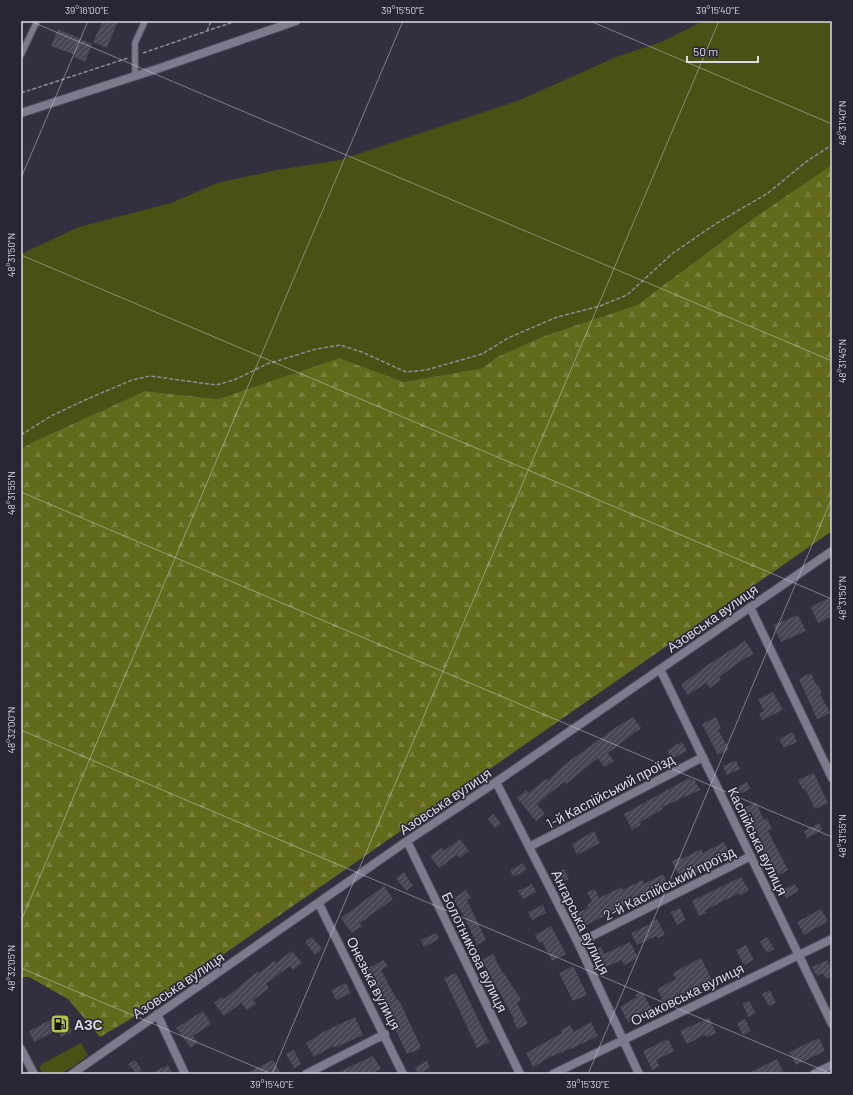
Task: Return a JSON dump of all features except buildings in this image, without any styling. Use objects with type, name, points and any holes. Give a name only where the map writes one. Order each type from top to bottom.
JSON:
[{"type":"street","points":[[21,112],[135,76],[296,21]]},
{"type":"street","name":"Азовська вулиця","points":[[72,1074],[157,1014],[320,904],[407,841],[496,782],[832,551]]},
{"type":"street","points":[[750,608],[832,778]]},
{"type":"street","name":"Каспійська вулиця","points":[[660,669],[832,1024]]},
{"type":"street","name":"1-й Каспійський проїзд","points":[[529,848],[703,757]]},
{"type":"street","name":"Ангарська вулиця","points":[[496,782],[578,943],[640,1074]]},
{"type":"street","name":"Болотникова вулиця","points":[[407,841],[520,1074]]},
{"type":"street","name":"2-й Каспійський проїзд","points":[[578,943],[751,856]]},
{"type":"street","name":"Онезька вулиця","points":[[320,904],[385,1034],[403,1074]]},
{"type":"street","name":"Очаковська вулиця","points":[[553,1074],[832,939]]},
{"type":"street","points":[[157,1014],[185,1074]]},
{"type":"street","points":[[306,1074],[385,1034]]},
{"type":"street","points":[[21,1049],[34,1074]]},
{"type":"street","points":[[814,1074],[832,1065]]},
{"type":"lane","points":[[21,55],[37,21]]},
{"type":"lane","points":[[135,76],[135,42],[145,21]]},
{"type":"path","points":[[207,31],[211,21]]},
{"type":"path","points":[[21,93],[236,21]]},
{"type":"path","points":[[21,435],[51,416],[85,400],[132,380],[150,376],[216,385],[234,380],[267,364],[316,349],[340,346],[362,352],[406,372],[426,370],[482,354],[508,338],[551,319],[600,306],[627,295],[673,253],[717,223],[768,193],[807,161],[832,145]]},
{"type":"green space","points":[[703,21],[832,21],[832,167],[751,220],[637,305],[547,335],[483,368],[404,382],[339,358],[218,399],[145,391],[35,441],[21,449],[21,254],[79,227],[171,203],[217,183],[277,170],[340,160],[520,100],[616,57],[664,41]]},
{"type":"green space","points":[[832,165],[832,531],[129,1020],[100,1037],[68,999],[29,977],[21,977],[21,449],[35,441],[145,391],[218,399],[339,358],[404,382],[483,368],[497,357],[547,335],[637,305],[751,220]]},
{"type":"green space","points":[[81,1043],[88,1055],[72,1068],[53,1075],[40,1070],[40,1066],[42,1064]]},
{"type":"place","name":"АЗС","points":[[60,1024]]}]
